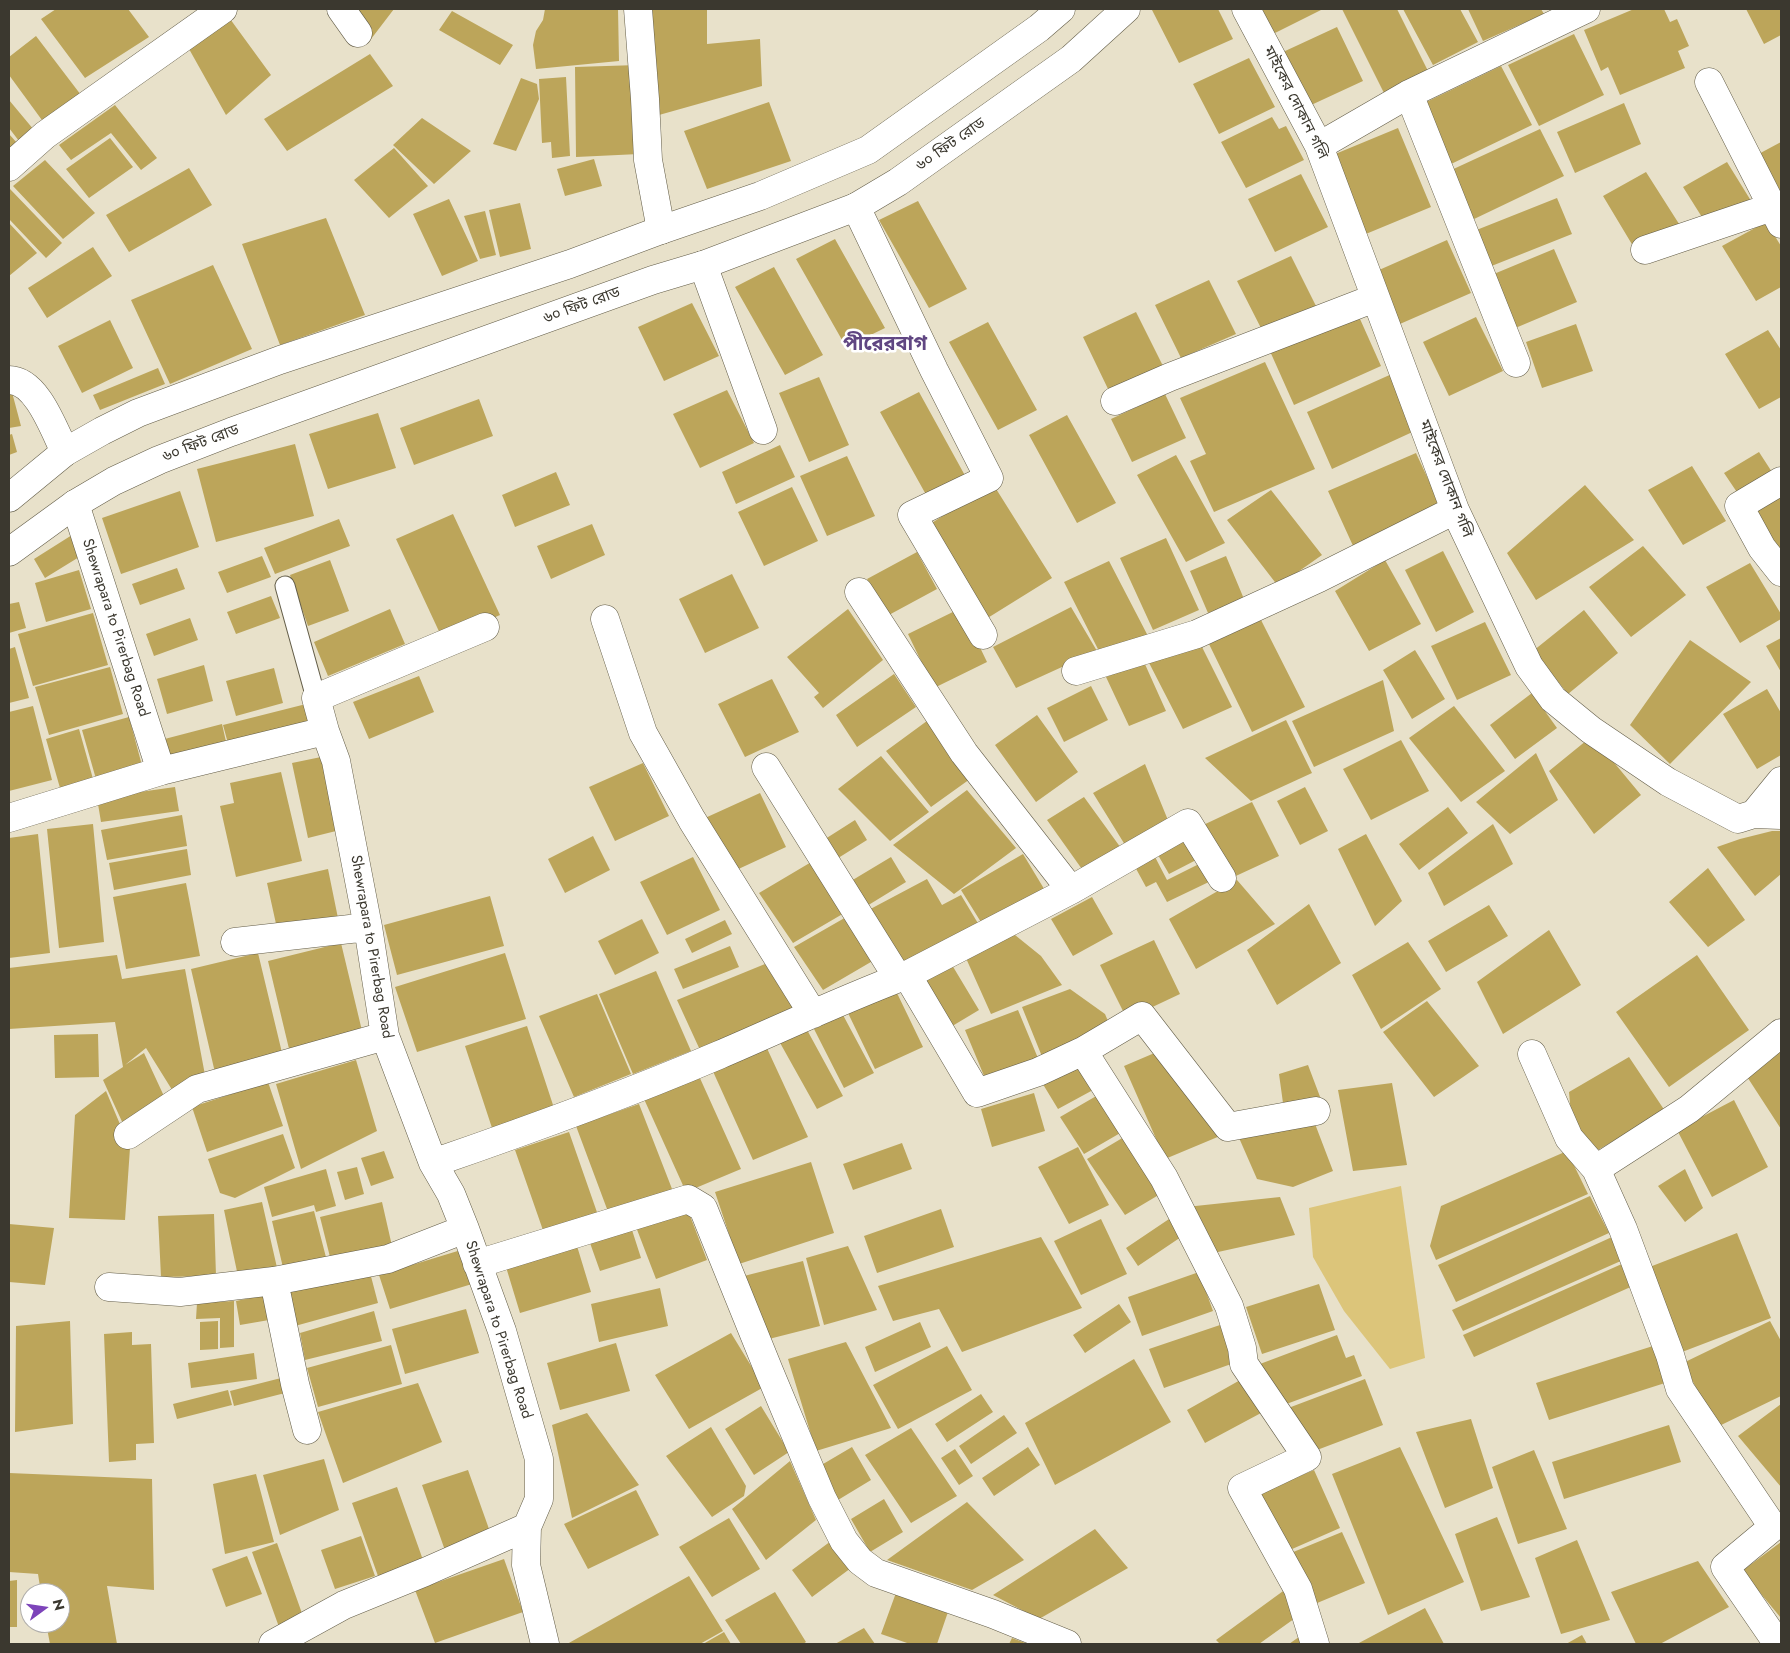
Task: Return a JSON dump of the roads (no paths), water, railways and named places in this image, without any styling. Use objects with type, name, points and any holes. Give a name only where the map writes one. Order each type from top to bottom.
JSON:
[{"type":"street","points":[[9,168],[45,135],[223,9]]},
{"type":"street","points":[[341,9],[358,33]]},
{"type":"street","points":[[638,9],[648,160],[661,230]]},
{"type":"street","points":[[9,498],[65,452],[138,413],[280,360],[570,264],[760,196],[868,150],[1038,28],[1061,9]]},
{"type":"street","name":"৬০ ফিট রোড","points":[[9,552],[75,504],[114,481],[186,450],[586,304],[703,265],[856,207],[898,182],[1072,59],[1126,9]]},
{"type":"street","name":"মাইকের দোকান গলি","points":[[1246,9],[1319,146],[1455,510],[1529,666],[1553,699],[1592,730],[1668,782],[1738,819],[1754,814],[1781,815]]},
{"type":"street","points":[[1319,146],[1410,94],[1586,9]]},
{"type":"street","points":[[1646,250],[1777,215],[1709,82]]},
{"type":"street","points":[[1410,94],[1516,362]]},
{"type":"street","points":[[856,207],[934,370],[989,478],[912,515],[983,635]]},
{"type":"street","points":[[570,264],[586,304]]},
{"type":"street","points":[[703,265],[762,430]]},
{"type":"street","points":[[1115,401],[1170,377],[1375,298]]},
{"type":"street","points":[[9,380],[15,380],[35,393],[65,452]]},
{"type":"street","points":[[1781,481],[1740,506],[1762,548],[1781,572]]},
{"type":"street","name":"Shewrapara to Pirerbag Road","points":[[75,504],[161,771]]},
{"type":"street","points":[[1076,671],[1197,634],[1319,578],[1455,510]]},
{"type":"street","points":[[858,592],[964,752],[1071,890]]},
{"type":"street","points":[[604,619],[643,733],[692,820],[813,1014]]},
{"type":"street","points":[[316,698],[486,627]]},
{"type":"street","name":"Shewrapara to Pirerbag Road","points":[[316,698],[336,761],[368,927],[385,1036],[433,1163],[451,1194],[466,1229],[502,1331],[539,1459],[539,1499],[527,1526],[526,1565],[545,1644]]},
{"type":"street","points":[[9,818],[161,771],[325,731]]},
{"type":"street","points":[[766,767],[977,1093],[1038,1072],[1083,1051],[1142,1016],[1228,1127],[1316,1110]]},
{"type":"street","points":[[1754,814],[1781,781]]},
{"type":"street","points":[[433,1163],[556,1120],[718,1055],[903,976],[1071,890],[1188,823],[1222,878]]},
{"type":"street","points":[[235,942],[368,927]]},
{"type":"street","points":[[1596,1169],[1689,1110],[1781,1033]]},
{"type":"street","points":[[128,1135],[197,1089],[385,1036]]},
{"type":"street","points":[[1083,1051],[1164,1178],[1229,1306],[1242,1348],[1244,1364],[1307,1457],[1242,1488],[1298,1589],[1314,1644]]},
{"type":"street","points":[[1532,1054],[1569,1138],[1596,1169],[1623,1229],[1670,1355],[1680,1389],[1777,1524],[1726,1567],[1778,1644]]},
{"type":"street","points":[[478,1264],[688,1199],[703,1208],[822,1498],[844,1541],[860,1561],[876,1573],[993,1614],[1067,1644]]},
{"type":"street","points":[[109,1287],[180,1292],[274,1281],[388,1259],[466,1229]]},
{"type":"street","points":[[274,1281],[295,1384],[307,1430]]},
{"type":"street","points":[[273,1644],[344,1605],[425,1572],[527,1526]]},
{"type":"lane","points":[[285,586],[316,698]]},
{"type":"district","name":"পীরেরবাগ","points":[[885,345]]}]
